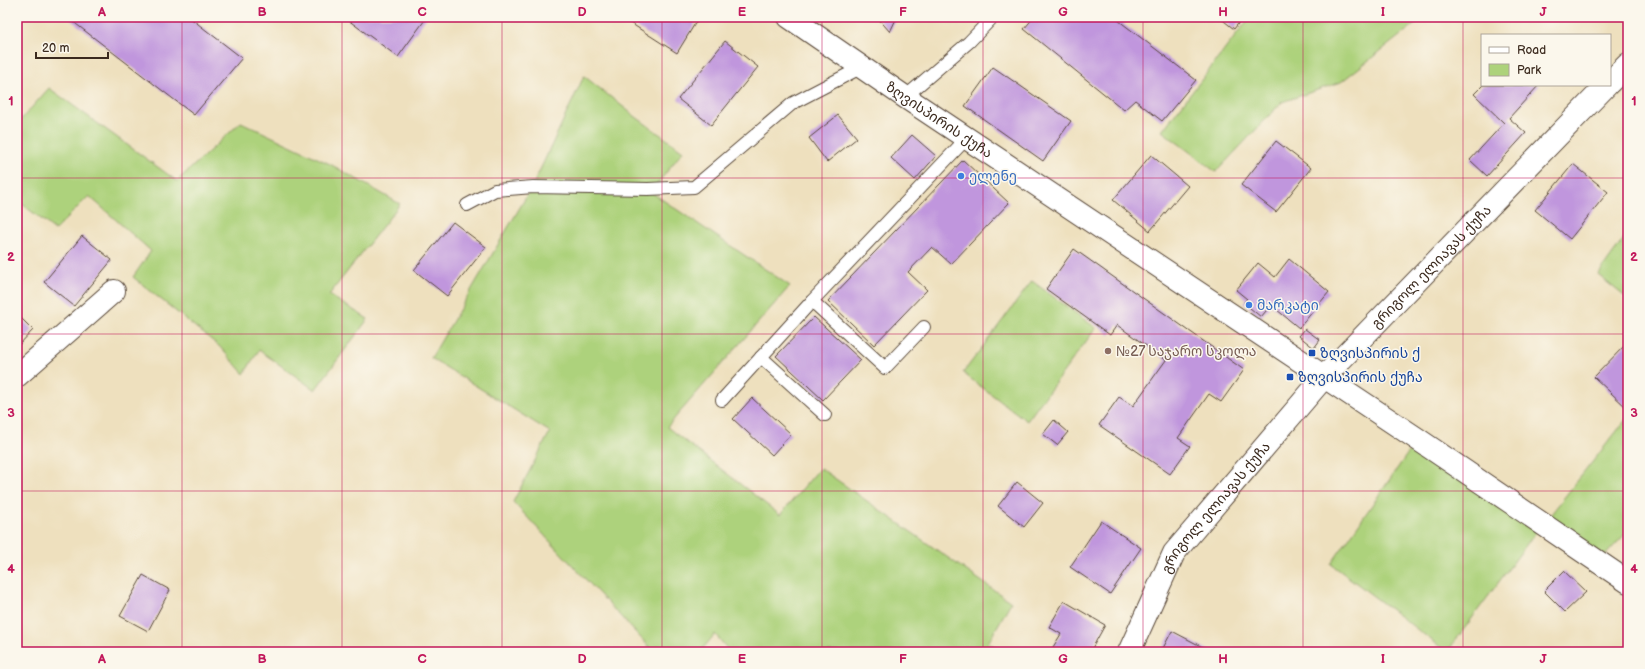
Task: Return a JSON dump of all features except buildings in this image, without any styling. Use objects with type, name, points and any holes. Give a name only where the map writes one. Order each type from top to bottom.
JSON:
[{"type":"street","name":"ზღვისპირის ქუჩა","points":[[789,17],[905,97],[1416,438],[1628,582]]},
{"type":"street","points":[[1611,81],[1628,64]]},
{"type":"street","name":"გრიგოლ ელიავას ქუჩა","points":[[1129,652],[1174,553],[1324,377],[1606,86]]},
{"type":"street","points":[[17,376],[114,291]]},
{"type":"lane","points":[[905,97],[969,42],[993,17]]},
{"type":"lane","points":[[467,205],[495,190],[533,187],[648,189],[694,187],[793,103],[862,67]]},
{"type":"lane","points":[[722,400],[812,301],[967,138]]},
{"type":"lane","points":[[812,301],[885,368],[924,328]]},
{"type":"lane","points":[[761,357],[825,415]]},
{"type":"green space","points":[[1250,17],[1357,17],[1361,22],[1365,17],[1424,17],[1341,82],[1282,102],[1216,172],[1162,131]]},
{"type":"green space","points":[[584,76],[636,117],[683,151],[651,192],[790,286],[667,427],[780,515],[820,468],[1011,602],[988,643],[1006,652],[730,652],[715,634],[700,652],[654,652],[513,502],[550,432],[431,358],[532,187]]},
{"type":"green space","points":[[49,88],[177,181],[241,122],[330,164],[400,204],[329,295],[368,319],[315,390],[259,350],[244,374],[219,346],[133,277],[151,251],[89,196],[55,230],[17,200],[17,124]]},
{"type":"green space","points":[[1628,233],[1628,299],[1598,275]]},
{"type":"green space","points":[[1032,281],[1096,328],[1027,421],[963,373]]},
{"type":"green space","points":[[1628,417],[1628,531],[1600,561],[1544,523]]},
{"type":"green space","points":[[1417,440],[1541,525],[1447,652],[1331,564]]},
{"type":"place","name":"ელენე","points":[[961,176]]},
{"type":"place","name":"მარკატი","points":[[1249,305]]},
{"type":"place","name":"№27 საჯარო სკოლა","points":[[1108,351]]},
{"type":"place","name":"ზღვისპირის ქ","points":[[1312,353]]},
{"type":"place","name":"ზღვისპირის ქუჩა","points":[[1290,377]]}]
